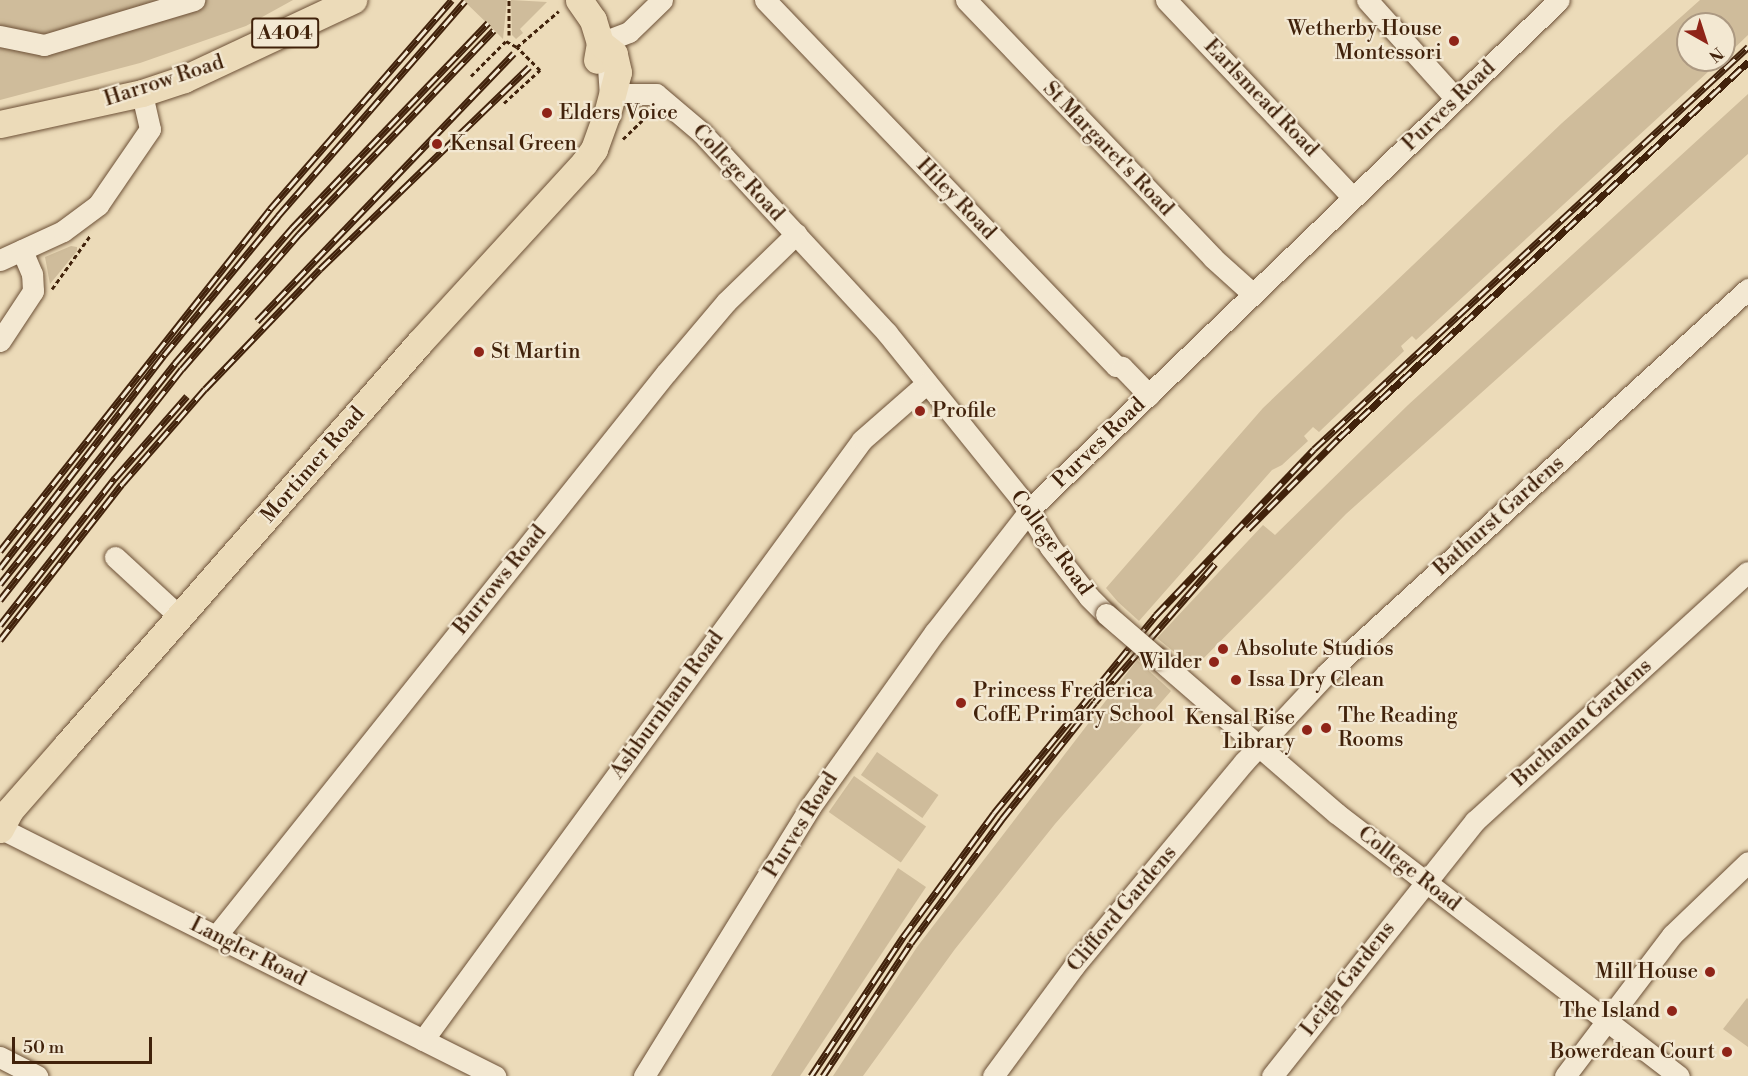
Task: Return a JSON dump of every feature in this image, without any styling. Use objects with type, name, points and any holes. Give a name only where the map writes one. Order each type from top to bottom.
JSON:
[{"type":"main road","name":"Harrow Road","points":[[0,124],[142,93],[218,66],[353,0]]},
{"type":"main road","points":[[571,3],[593,21],[600,43],[614,54],[618,72],[610,94]]},
{"type":"main road","name":"Mortimer Road","points":[[0,829],[10,810],[427,335],[584,163],[599,136],[610,94]]},
{"type":"street","points":[[0,52],[44,45],[194,0]]},
{"type":"street","points":[[600,43],[629,32],[662,0]]},
{"type":"street","name":"Hiley Road","points":[[765,0],[1116,366],[1122,367],[1149,395]]},
{"type":"street","name":"St Margaret's Road","points":[[966,0],[1213,258],[1253,294]]},
{"type":"street","name":"Earlsmead Road","points":[[1166,0],[1353,198]]},
{"type":"street","points":[[1367,0],[1456,99]]},
{"type":"street","name":"Purves Road","points":[[644,1076],[810,807],[935,632],[1029,512],[1559,0]]},
{"type":"street","points":[[0,36],[44,45]]},
{"type":"street","points":[[610,94],[647,91],[665,99]]},
{"type":"street","points":[[0,260],[87,216],[125,169],[150,129],[142,93]]},
{"type":"street","name":"College Road","points":[[665,99],[796,234],[927,383],[1029,512],[1050,547],[1107,614],[1257,747],[1425,882],[1679,1076]]},
{"type":"street","name":"Burrows Road","points":[[216,936],[666,373],[726,302],[796,234]]},
{"type":"street","points":[[0,341],[33,291],[32,274],[22,250]]},
{"type":"street","name":"Bathurst Gardens","points":[[1257,747],[1327,673],[1748,290]]},
{"type":"street","name":"Ashburnham Road","points":[[423,1040],[862,440],[927,383]]},
{"type":"street","points":[[115,557],[180,617]]},
{"type":"street","name":"Buchanan Gardens","points":[[1425,882],[1475,820],[1748,572]]},
{"type":"street","name":"Clifford Gardens","points":[[993,1076],[1074,966],[1257,747]]},
{"type":"street","name":"Langler Road","points":[[0,829],[495,1076]]},
{"type":"street","points":[[1565,1076],[1672,935],[1748,862]]},
{"type":"street","name":"Leigh Gardens","points":[[1272,1076],[1425,882]]},
{"type":"street","points":[[0,1057],[37,1076]]},
{"type":"path","points":[[509,0],[509,35]]},
{"type":"path","points":[[517,47],[571,3]]},
{"type":"path","points":[[471,76],[506,41],[517,47],[540,70],[504,104]]},
{"type":"path","points":[[618,143],[665,99]]},
{"type":"path","points":[[33,291],[52,290],[94,231],[87,216]]},
{"type":"shaded area","points":[[0,0],[293,0],[246,26],[140,63],[0,100]]},
{"type":"shaded area","points":[[463,0],[507,0],[503,39],[494,30]]},
{"type":"shaded area","points":[[511,0],[547,2],[520,29],[523,33],[516,39],[512,35]]},
{"type":"shaded area","points":[[1700,0],[1748,0],[1748,35],[1736,46],[1736,12],[1687,12]]},
{"type":"shaded area","points":[[1676,21],[1676,72],[1708,72],[1416,340],[1412,336],[1401,346],[1404,351],[1319,432],[1313,427],[1304,436],[1308,441],[1282,465],[1272,470],[1139,621],[1106,588],[1263,408],[1562,123]]},
{"type":"shaded area","points":[[1748,94],[1748,154],[1346,514],[1194,668],[1157,638],[1263,525],[1275,535],[1408,405]]},
{"type":"shaded area","points":[[71,246],[77,247],[77,251],[50,284],[45,257]]},
{"type":"shaded area","points":[[1137,660],[1171,691],[1055,824],[955,949],[863,1076],[833,1076],[917,947]]},
{"type":"shaded area","points":[[877,752],[938,795],[922,818],[861,775]]},
{"type":"shaded area","points":[[854,776],[926,826],[901,863],[829,812]]},
{"type":"shaded area","points":[[898,868],[926,887],[800,1076],[771,1076]]},
{"type":"shaded area","points":[[1748,999],[1748,1047],[1723,1029]]},
{"type":"railway","points":[[0,551],[270,209],[452,0]]},
{"type":"railway","points":[[0,568],[164,355],[278,216],[465,1]]},
{"type":"railway","points":[[0,584],[175,363],[292,228],[488,23]]},
{"type":"railway","points":[[0,600],[182,369],[299,234],[494,30]]},
{"type":"railway","points":[[811,1076],[903,937],[994,813],[1156,615],[1314,449],[1748,47]]},
{"type":"railway","points":[[257,321],[514,53]]},
{"type":"railway","points":[[1248,529],[1339,438],[1748,62]]},
{"type":"railway","points":[[0,640],[122,484],[205,389],[320,269],[529,67]]},
{"type":"railway","points":[[0,625],[115,478],[187,396]]},
{"type":"railway","points":[[823,1076],[911,943],[1002,819],[1095,702],[1215,564]]},
{"type":"place","name":"Wetherby House Montessori","points":[[1454,41]]},
{"type":"place","name":"Elders Voice","points":[[547,113]]},
{"type":"place","name":"Kensal Green","points":[[437,144]]},
{"type":"place","name":"St Martin","points":[[479,352]]},
{"type":"place","name":"Profile","points":[[920,411]]},
{"type":"place","name":"Absolute Studios","points":[[1223,649]]},
{"type":"place","name":"Wilder","points":[[1214,662]]},
{"type":"place","name":"Issa Dry Clean","points":[[1236,680]]},
{"type":"place","name":"Princess Frederica CofE Primary School","points":[[961,703]]},
{"type":"place","name":"The Reading Rooms","points":[[1326,728]]},
{"type":"place","name":"Kensal Rise Library","points":[[1307,730]]},
{"type":"place","name":"Mill House","points":[[1710,972]]},
{"type":"place","name":"The Island","points":[[1672,1011]]},
{"type":"place","name":"Bowerdean Court","points":[[1727,1052]]}]
